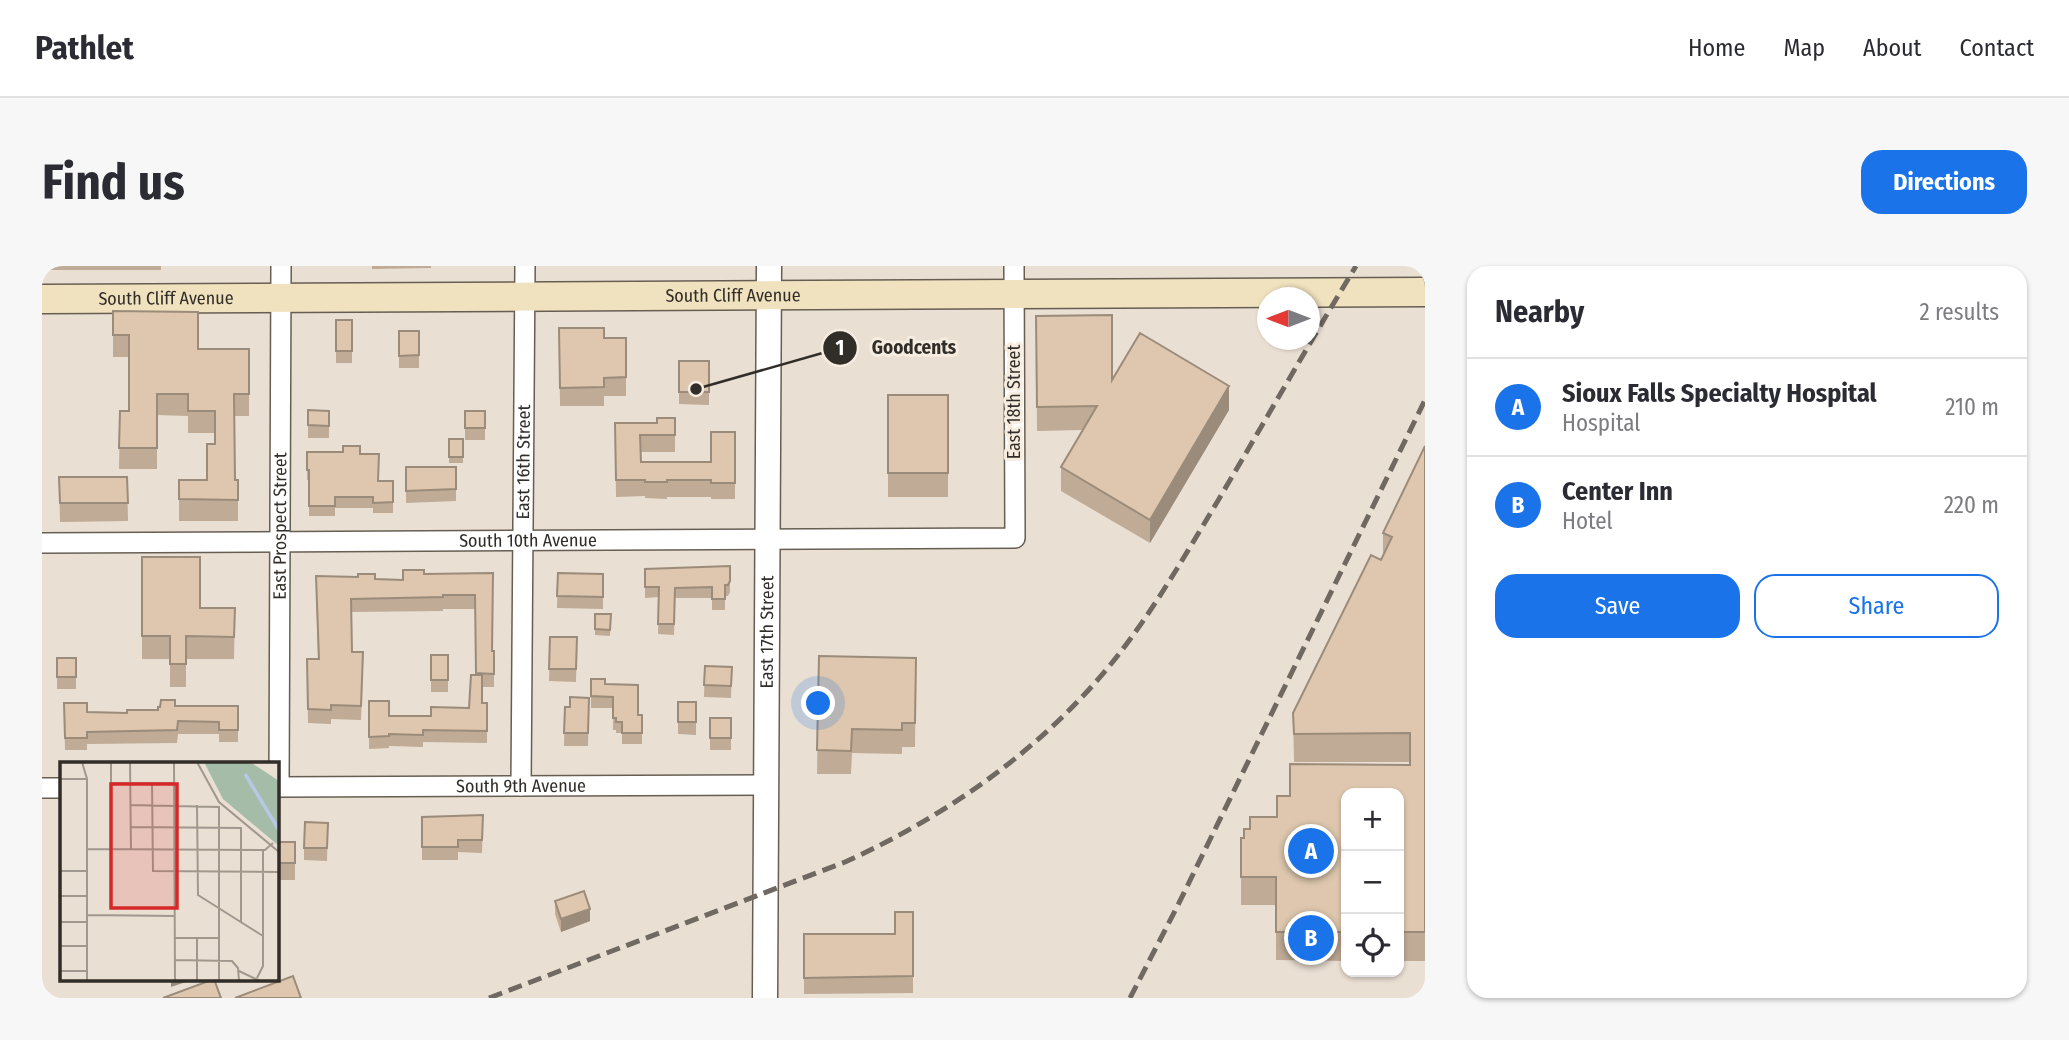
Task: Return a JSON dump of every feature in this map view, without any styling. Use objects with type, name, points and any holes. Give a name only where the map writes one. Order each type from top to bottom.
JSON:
[{"type":"main road","name":"South Cliff Avenue","points":[[42,299],[1425,292]]},
{"type":"street","name":"East Prospect Street","points":[[278,787],[281,266]]},
{"type":"street","name":"East 16th Street","points":[[521,786],[525,266]]},
{"type":"street","name":"East 17th Street","points":[[765,998],[769,266]]},
{"type":"street","name":"East 18th Street","points":[[1013,266],[1015,538]]},
{"type":"street","name":"South 10th Avenue","points":[[42,543],[1015,538]]},
{"type":"street","name":"South 9th Avenue","points":[[278,787],[766,785]]},
{"type":"street","points":[[42,788],[60,788]]},
{"type":"building","points":[[113,311],[198,312],[198,349],[249,349],[249,394],[234,394],[235,480],[238,480],[238,500],[179,499],[179,480],[207,480],[207,444],[215,444],[215,411],[188,411],[188,394],[157,394],[157,448],[119,448],[120,411],[129,411],[129,335],[113,335]]},
{"type":"building","points":[[1112,315],[1112,380],[1140,333],[1229,386],[1150,520],[1061,467],[1097,406],[1037,407],[1036,316]]},
{"type":"building","points":[[336,320],[352,320],[352,351],[336,351]]},
{"type":"building","points":[[559,328],[604,328],[604,338],[626,338],[626,377],[604,378],[604,387],[560,388]]},
{"type":"building","points":[[399,331],[419,331],[419,355],[399,356]]},
{"type":"building","points":[[679,361],[709,361],[709,392],[679,392]]},
{"type":"building","points":[[888,395],[948,395],[948,473],[888,473]]},
{"type":"building","points":[[308,410],[329,411],[329,426],[308,425]]},
{"type":"building","points":[[465,411],[485,411],[485,428],[465,428]]},
{"type":"building","points":[[657,418],[675,418],[675,435],[640,435],[641,462],[711,462],[711,432],[735,432],[735,483],[711,483],[711,480],[616,480],[615,423],[657,423]]},
{"type":"building","points":[[449,439],[463,439],[463,457],[449,457]]},
{"type":"building","points":[[343,446],[360,446],[360,454],[379,454],[378,481],[393,481],[393,502],[373,503],[373,497],[335,497],[335,506],[309,506],[307,452],[343,452]]},
{"type":"building","points":[[1425,446],[1425,932],[1404,932],[1404,788],[1341,788],[1341,932],[1276,932],[1276,877],[1241,877],[1241,838],[1244,838],[1244,829],[1250,829],[1250,817],[1277,817],[1277,796],[1290,796],[1290,764],[1410,765],[1410,733],[1294,734],[1293,713],[1371,555],[1381,560],[1392,537],[1383,533]]},
{"type":"building","points":[[406,467],[456,467],[456,489],[406,491]]},
{"type":"building","points":[[59,477],[127,477],[128,503],[60,503]]},
{"type":"building","points":[[142,557],[200,557],[200,608],[235,608],[234,637],[186,636],[186,664],[170,664],[170,636],[142,636]]},
{"type":"building","points":[[730,566],[730,581],[725,585],[725,599],[712,599],[712,587],[675,588],[674,624],[658,624],[659,587],[645,587],[645,569]]},
{"type":"building","points":[[403,570],[424,570],[424,574],[493,573],[494,674],[476,673],[475,595],[351,599],[352,652],[363,652],[361,706],[331,705],[331,710],[308,709],[307,659],[319,659],[316,576],[358,577],[358,574],[375,574],[375,579],[403,580]]},
{"type":"building","points":[[558,573],[603,574],[603,597],[557,596]]},
{"type":"building","points":[[595,614],[611,614],[610,630],[595,629]]},
{"type":"building","points":[[550,637],[577,637],[576,669],[549,669]]},
{"type":"building","points":[[431,655],[448,655],[448,680],[431,680]]},
{"type":"building","points":[[819,656],[916,658],[915,723],[902,723],[902,730],[852,729],[851,751],[817,750]]},
{"type":"building","points":[[57,658],[76,658],[76,677],[57,677]]},
{"type":"building","points":[[705,666],[732,667],[731,686],[704,685]]},
{"type":"building","points":[[471,675],[482,675],[482,703],[487,703],[487,731],[423,730],[423,735],[389,734],[369,737],[369,701],[389,701],[389,716],[431,716],[431,707],[469,708]]},
{"type":"building","points":[[591,679],[605,679],[605,684],[638,685],[638,715],[642,715],[642,733],[622,733],[622,722],[616,722],[616,718],[613,718],[613,697],[591,696]]},
{"type":"building","points":[[570,697],[589,698],[588,733],[564,733],[565,707],[570,707]]},
{"type":"building","points":[[161,700],[175,700],[175,706],[238,706],[238,730],[219,730],[219,722],[178,721],[177,730],[87,732],[87,738],[65,738],[64,703],[87,703],[87,712],[127,713],[127,710],[158,710]]},
{"type":"building","points":[[678,702],[696,702],[696,722],[678,722]]},
{"type":"building","points":[[710,718],[731,718],[731,738],[710,738]]},
{"type":"building","points":[[483,815],[482,840],[458,840],[458,847],[422,847],[422,817]]},
{"type":"building","points":[[305,822],[328,823],[327,848],[304,848]]},
{"type":"building","points":[[278,842],[295,842],[295,863],[278,863]]},
{"type":"building","points":[[584,891],[590,909],[561,919],[555,901]]},
{"type":"building","points":[[895,912],[913,912],[913,976],[804,978],[804,934],[895,934]]},
{"type":"building","points":[[293,976],[301,998],[235,998]]},
{"type":"building","points":[[215,981],[221,998],[163,998]]},
{"type":"railway","points":[[489,998],[845,862],[883,844],[955,802],[1022,753],[1083,696],[1139,627],[1201,529],[1356,266]]},
{"type":"railway","points":[[1130,998],[1425,400]]},
{"type":"place","name":"Goodcents","points":[[696,389]]},
{"type":"place","name":"Sioux Falls Specialty Hospital","points":[[1311,851]]},
{"type":"place","name":"Center Inn","points":[[1311,938]]}]
